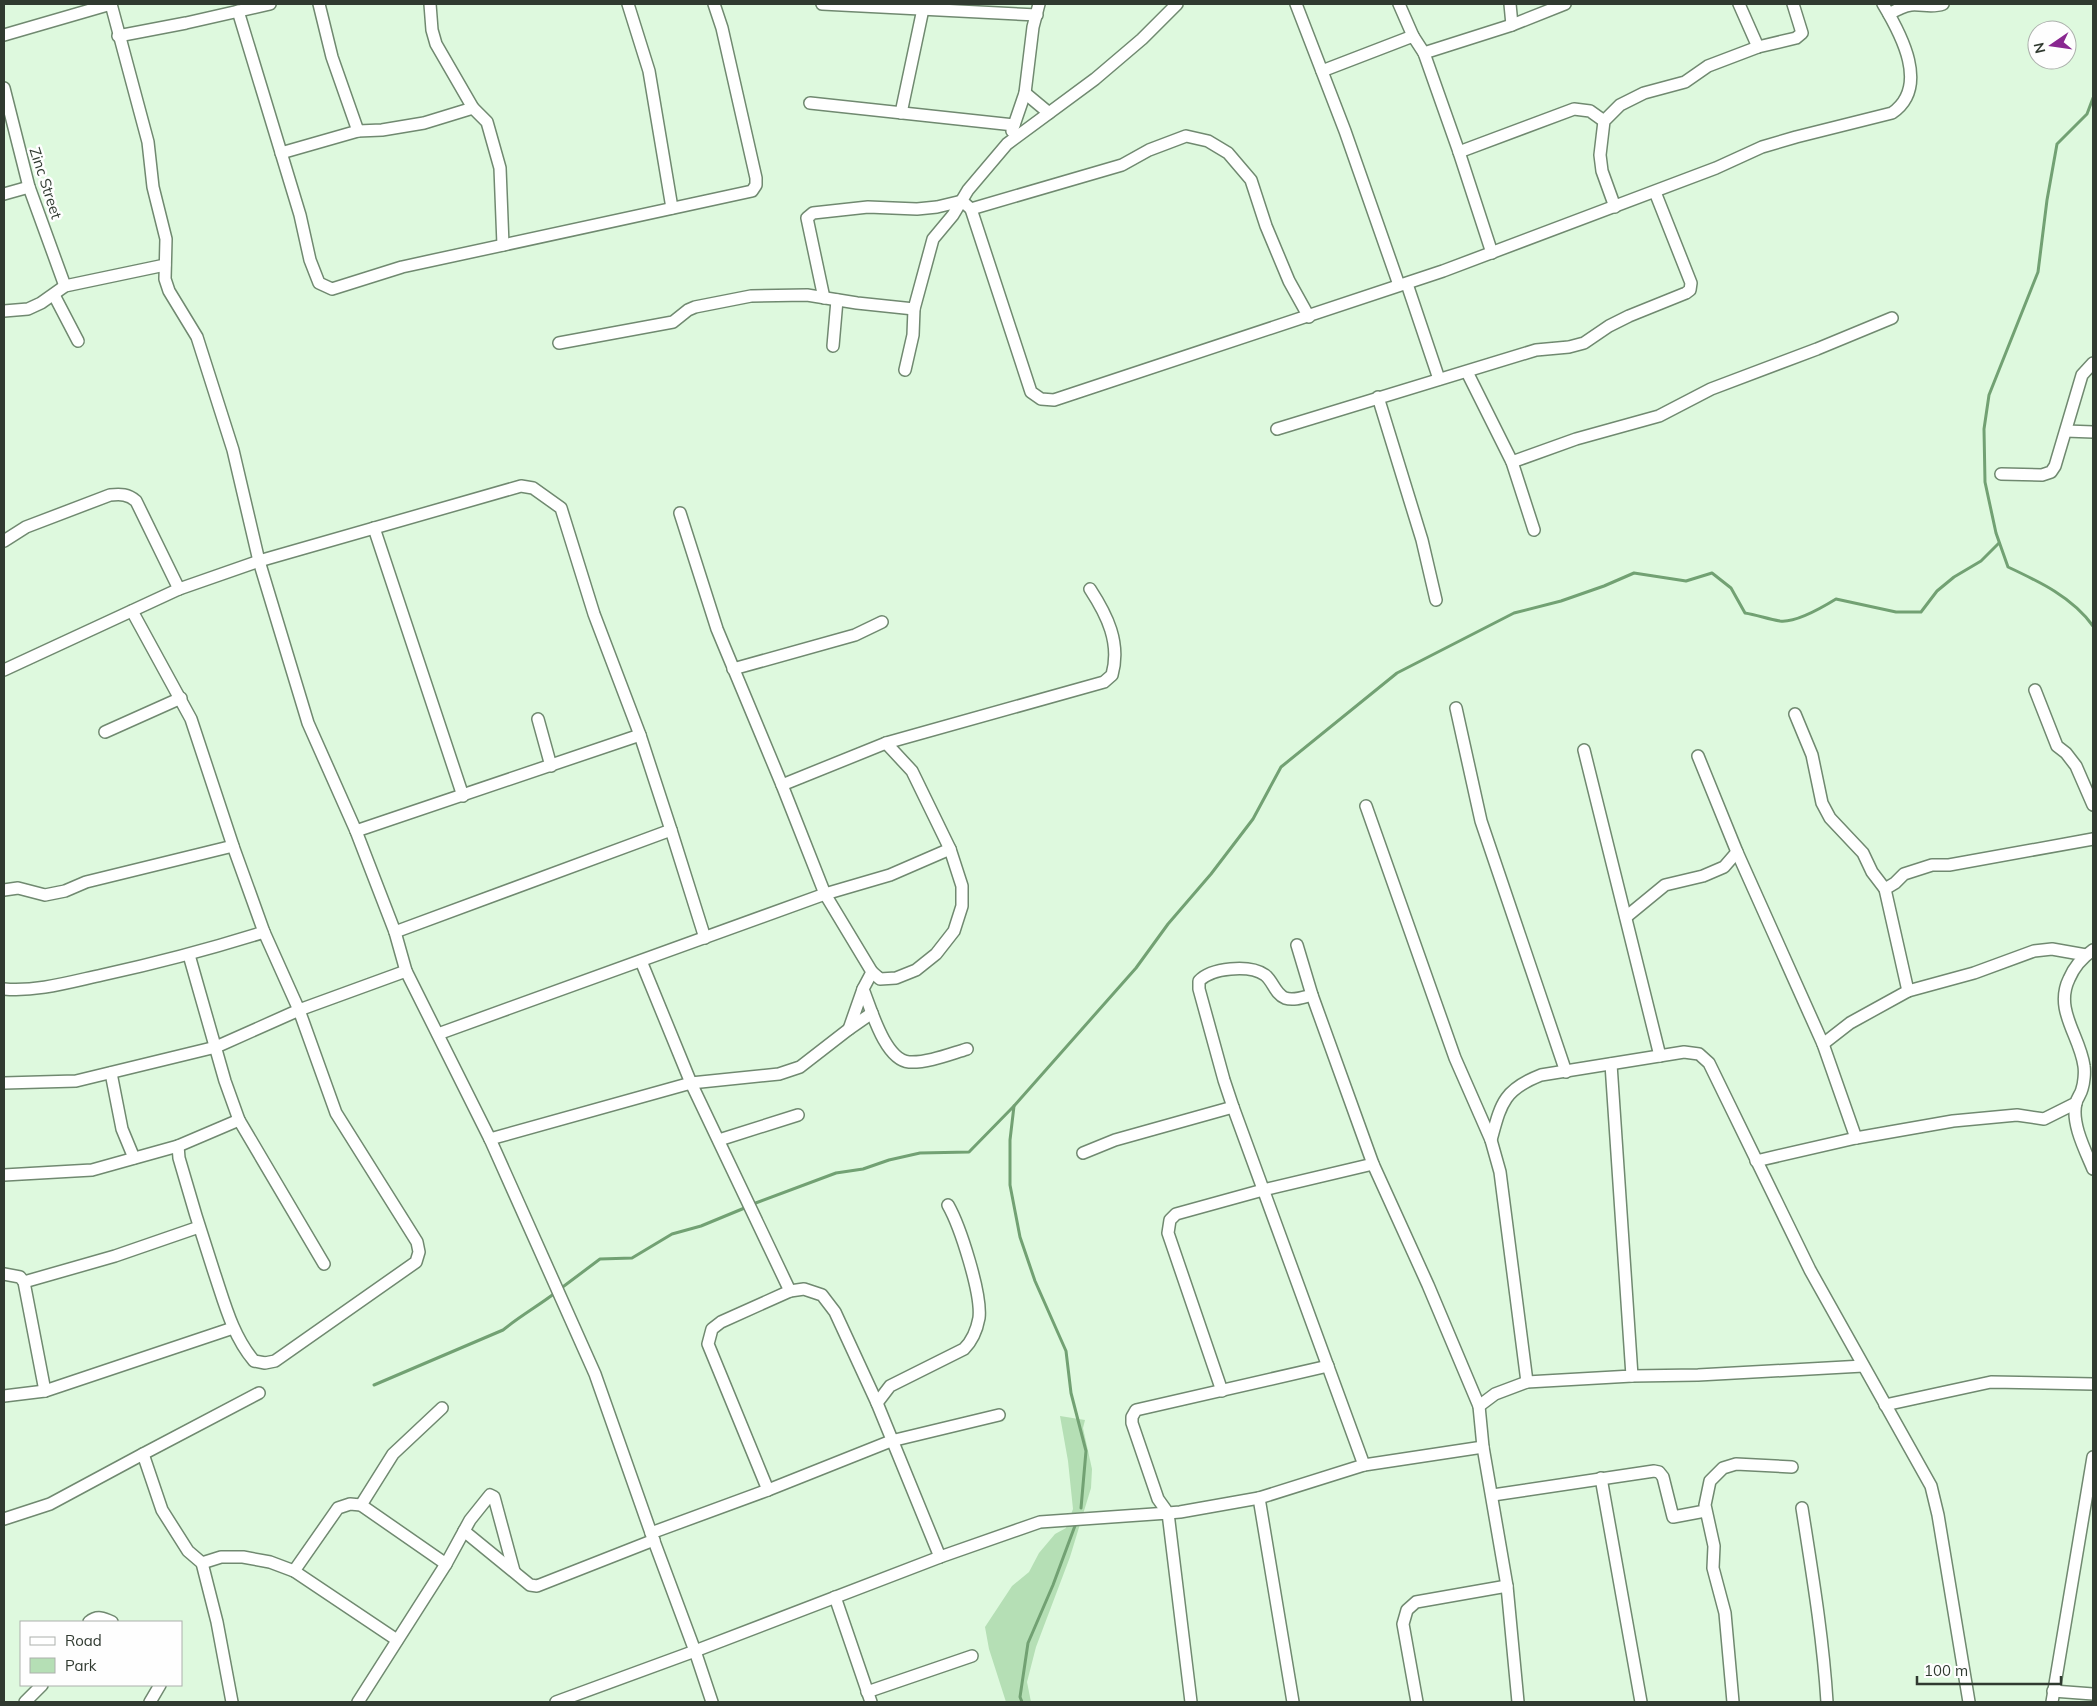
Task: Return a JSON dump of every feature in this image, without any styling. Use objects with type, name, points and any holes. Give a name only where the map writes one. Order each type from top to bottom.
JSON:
[{"type":"street","points":[[4,35],[111,4],[118,36],[148,142],[154,187],[166,239],[165,279],[169,292],[197,337],[233,450],[259,561],[308,723],[356,831],[395,932],[406,971],[490,1139],[596,1374],[653,1537],[696,1651],[712,1702]]},
{"type":"street","points":[[118,36],[270,4]]},
{"type":"street","points":[[319,4],[332,57],[358,132]]},
{"type":"street","points":[[430,4],[432,30],[436,44],[473,108],[487,122],[500,168],[503,245]]},
{"type":"street","points":[[628,4],[649,71],[672,208]]},
{"type":"street","points":[[238,11],[281,153],[312,266],[319,283],[332,289],[402,268],[752,191],[756,185],[756,178],[722,28],[714,4]]},
{"type":"street","points":[[822,4],[923,9],[1038,10],[1033,28],[1025,93],[1008,144]]},
{"type":"street","points":[[1177,4],[1142,39],[1095,79],[1008,144],[968,190],[967,205],[1031,392],[1040,399],[1054,400],[1309,317],[1614,208],[1736,160],[1762,147],[1796,136],[1892,113],[1902,106],[1907,98],[1910,85],[1910,65],[1886,9],[1907,6],[1927,7],[1943,4]]},
{"type":"street","points":[[1296,4],[1440,379]]},
{"type":"street","points":[[1399,4],[1413,36],[1424,53],[1492,253]]},
{"type":"street","points":[[1510,4],[1512,25]]},
{"type":"street","points":[[1424,53],[1512,25],[1565,4]]},
{"type":"street","points":[[1739,4],[1758,47]]},
{"type":"street","points":[[1614,208],[1600,163],[1604,122],[1620,105],[1640,94],[1685,82],[1708,66],[1758,47],[1796,38],[1802,33],[1793,4]]},
{"type":"street","points":[[901,113],[923,9]]},
{"type":"street","points":[[1322,71],[1413,36]]},
{"type":"street","name":"Zinc Street","points":[[4,88],[29,187],[65,286]]},
{"type":"street","points":[[1025,93],[1048,113]]},
{"type":"street","points":[[810,103],[1014,124]]},
{"type":"street","points":[[281,153],[358,132],[424,123],[473,108]]},
{"type":"street","points":[[1459,152],[1574,109],[1590,111],[1604,122]]},
{"type":"street","points":[[824,298],[808,230],[807,218],[813,212],[868,207],[891,209],[967,205],[1122,165],[1149,150],[1186,136],[1208,141],[1228,153],[1251,180],[1266,226],[1289,281],[1309,317]]},
{"type":"street","points":[[4,194],[29,187]]},
{"type":"street","points":[[1277,429],[1536,350],[1569,347],[1584,343],[1609,326],[1629,316],[1690,290],[1691,283],[1655,192]]},
{"type":"street","points":[[905,370],[913,335],[914,309],[933,239],[953,215],[967,205]]},
{"type":"street","points":[[4,311],[28,309],[54,295],[65,286],[165,265]]},
{"type":"street","points":[[54,295],[78,341]]},
{"type":"street","points":[[559,343],[673,322],[695,307],[751,296],[807,295],[914,309]]},
{"type":"street","points":[[833,346],[837,300]]},
{"type":"street","points":[[1512,462],[1576,439],[1659,416],[1711,389],[1817,350],[1892,318]]},
{"type":"street","points":[[2001,474],[2042,475],[2051,472],[2056,466],[2082,375],[2093,363]]},
{"type":"street","points":[[1467,372],[1512,462],[1534,530]]},
{"type":"street","points":[[1378,397],[1422,540],[1436,600]]},
{"type":"street","points":[[2066,430],[2093,432]]},
{"type":"street","points":[[4,670],[179,589],[259,561],[521,486],[532,488],[562,508],[594,614],[640,735],[672,830],[705,938]]},
{"type":"street","points":[[4,541],[26,527],[110,495],[124,494],[131,496],[136,501],[179,589]]},
{"type":"street","points":[[680,513],[717,629],[825,894],[872,972],[880,978],[896,978],[916,970],[936,954],[954,931],[962,906],[962,886],[950,849],[912,772],[901,757],[886,743]]},
{"type":"street","points":[[374,528],[463,796]]},
{"type":"street","points":[[782,785],[886,743],[1104,682],[1112,675],[1116,651],[1105,612],[1090,589]]},
{"type":"street","points":[[132,611],[191,718],[233,846],[264,932],[299,1010],[336,1113],[417,1242],[419,1252],[416,1262],[274,1361],[265,1363],[254,1361],[244,1349],[233,1328],[199,1227],[179,1158],[178,1146]]},
{"type":"street","points":[[733,669],[855,635],[882,622]]},
{"type":"street","points":[[2035,690],[2057,746],[2066,753],[2076,766],[2093,805]]},
{"type":"street","points":[[105,732],[181,698]]},
{"type":"street","points":[[1456,708],[1481,821],[1566,1072]]},
{"type":"street","points":[[1795,714],[1812,755],[1822,803],[1830,818],[1863,853],[1872,872],[1885,889],[1908,991]]},
{"type":"street","points":[[538,719],[551,766]]},
{"type":"street","points":[[356,831],[640,735]]},
{"type":"street","points":[[1584,750],[1660,1056]]},
{"type":"street","points":[[1698,756],[1737,852],[1823,1044],[1856,1138]]},
{"type":"street","points":[[1366,806],[1455,1058],[1491,1140],[1500,1172],[1527,1382]]},
{"type":"street","points":[[395,932],[672,830]]},
{"type":"street","points":[[1885,889],[1904,874],[1932,865],[1949,865],[2093,839]]},
{"type":"street","points":[[4,890],[18,888],[45,895],[65,891],[86,882],[233,846]]},
{"type":"street","points":[[438,1034],[825,894],[890,875],[950,849]]},
{"type":"street","points":[[1626,917],[1665,885],[1703,876],[1724,868],[1737,852]]},
{"type":"street","points":[[4,989],[55,985],[189,955],[264,932]]},
{"type":"street","points":[[1297,945],[1312,995],[1373,1164],[1428,1285],[1479,1406],[1483,1447],[1493,1495],[1507,1586],[1518,1702]]},
{"type":"street","points":[[1823,1044],[1850,1024],[1908,991],[1974,973],[2034,951],[2052,949],[2090,952]]},
{"type":"street","points":[[2090,952],[2072,972],[2065,987],[2063,998],[2067,1015],[2081,1052],[2084,1068],[2083,1088],[2076,1103],[2076,1120],[2093,1168]]},
{"type":"street","points":[[189,955],[239,1120],[324,1264]]},
{"type":"street","points":[[640,961],[691,1083],[790,1291]]},
{"type":"street","points":[[1312,995],[1296,999],[1285,998],[1278,993],[1265,975],[1255,970],[1240,968],[1231,968],[1202,977],[1198,981],[1233,1107],[1364,1465]]},
{"type":"street","points":[[4,1083],[76,1080],[216,1047],[299,1010],[406,971]]},
{"type":"street","points":[[849,1029],[863,989],[872,972]]},
{"type":"street","points":[[863,989],[888,1049],[899,1060],[910,1062],[923,1060],[967,1049]]},
{"type":"street","points":[[490,1139],[691,1083],[779,1074],[800,1067],[849,1029],[872,1014]]},
{"type":"street","points":[[1491,1140],[1502,1103],[1512,1090],[1526,1081],[1541,1075],[1684,1052],[1699,1054],[1709,1063],[1806,1262],[1931,1486],[1938,1515],[1969,1702]]},
{"type":"street","points":[[1611,1064],[1632,1376]]},
{"type":"street","points":[[111,1073],[122,1129],[134,1158]]},
{"type":"street","points":[[2044,1119],[2076,1103]]},
{"type":"street","points":[[1083,1153],[1115,1140],[1233,1107]]},
{"type":"street","points":[[719,1140],[798,1114]]},
{"type":"street","points":[[1756,1160],[1856,1138],[1985,1117],[2017,1115],[2044,1119],[2061,1115],[2076,1120]]},
{"type":"street","points":[[4,1175],[92,1170],[178,1146],[239,1120]]},
{"type":"street","points":[[1222,1391],[1168,1233],[1170,1220],[1176,1214],[1263,1190],[1373,1164]]},
{"type":"street","points":[[877,1403],[890,1386],[964,1349],[970,1343],[976,1329],[979,1316],[970,1262],[948,1205]]},
{"type":"street","points":[[24,1282],[115,1256],[199,1227]]},
{"type":"street","points":[[4,1274],[20,1277],[24,1282],[45,1391]]},
{"type":"street","points":[[768,1490],[708,1344],[712,1328],[721,1322],[790,1291],[804,1289],[822,1296],[835,1312],[877,1403],[940,1557]]},
{"type":"street","points":[[4,1396],[45,1391],[233,1328]]},
{"type":"street","points":[[1190,1702],[1168,1512],[1158,1499],[1132,1423],[1132,1417],[1136,1410],[1328,1366]]},
{"type":"street","points":[[1479,1406],[1495,1394],[1527,1382],[1863,1366]]},
{"type":"street","points":[[1885,1405],[1991,1382],[2093,1384]]},
{"type":"street","points":[[4,1520],[50,1504],[259,1393]]},
{"type":"street","points":[[361,1506],[393,1454],[442,1408]]},
{"type":"street","points":[[464,1531],[530,1585],[537,1586],[891,1441],[999,1415]]},
{"type":"street","points":[[556,1702],[696,1651],[940,1557],[1040,1522],[1180,1512],[1259,1498],[1364,1465],[1483,1447]]},
{"type":"street","points":[[143,1454],[162,1510],[188,1552],[202,1563],[217,1622],[232,1702]]},
{"type":"street","points":[[2093,1457],[2092,1478],[2053,1697],[2093,1694]]},
{"type":"street","points":[[1733,1702],[1725,1613],[1713,1568],[1714,1546],[1705,1505],[1710,1481],[1727,1466],[1736,1464],[1792,1467]]},
{"type":"street","points":[[1493,1495],[1654,1471],[1659,1472],[1668,1490],[1673,1518],[1706,1510]]},
{"type":"street","points":[[1601,1478],[1641,1702]]},
{"type":"street","points":[[358,1702],[446,1564],[470,1520],[487,1496],[492,1495],[514,1571]]},
{"type":"street","points":[[1259,1498],[1293,1702]]},
{"type":"street","points":[[294,1570],[338,1508],[350,1504],[361,1506],[446,1564]]},
{"type":"street","points":[[1802,1508],[1815,1586],[1825,1668],[1827,1702]]},
{"type":"street","points":[[202,1563],[221,1557],[243,1557],[270,1562],[294,1570],[397,1640]]},
{"type":"street","points":[[1417,1702],[1403,1624],[1407,1610],[1416,1602],[1507,1586]]},
{"type":"street","points":[[835,1597],[869,1697],[972,1656]]},
{"type":"street","points":[[92,1621],[96,1618],[102,1618],[110,1621]]},
{"type":"street","points":[[25,1702],[41,1686]]},
{"type":"street","points":[[150,1702],[159,1686]]},
{"type":"green space","points":[[1060,1416],[1085,1420],[1083,1428],[1092,1469],[1091,1488],[1070,1557],[1036,1647],[1027,1682],[1031,1702],[1006,1702],[989,1649],[985,1627],[1012,1586],[1029,1572],[1039,1553],[1055,1534],[1066,1528],[1073,1509],[1068,1461]]},
{"type":"waterway","points":[[2093,98],[2087,114],[2057,144],[2047,200],[2038,272],[1989,395],[1984,429],[1985,482],[1996,533],[2008,567],[2055,591],[2085,616],[2093,626]]},
{"type":"waterway","points":[[753,1204],[836,1173],[863,1169],[889,1160],[920,1153],[969,1152],[1014,1106],[1136,968],[1168,924],[1211,874],[1253,819],[1281,767],[1397,673],[1514,613],[1561,601],[1634,573],[1686,581],[1712,573],[1731,588],[1745,613],[1780,621],[1794,620],[1836,599],[1896,612],[1921,612],[1937,591],[1954,577],[1981,561],[1999,543]]},
{"type":"waterway","points":[[1014,1106],[1010,1140],[1010,1185],[1020,1237],[1035,1281],[1066,1351],[1071,1393],[1086,1451],[1081,1508]]},
{"type":"waterway","points":[[560,1289],[600,1259],[632,1258],[672,1234],[701,1226],[747,1207]]},
{"type":"waterway","points":[[374,1385],[503,1330],[555,1293]]},
{"type":"waterway","points":[[1022,1702],[1020,1697],[1028,1643],[1053,1585],[1076,1523]]}]
